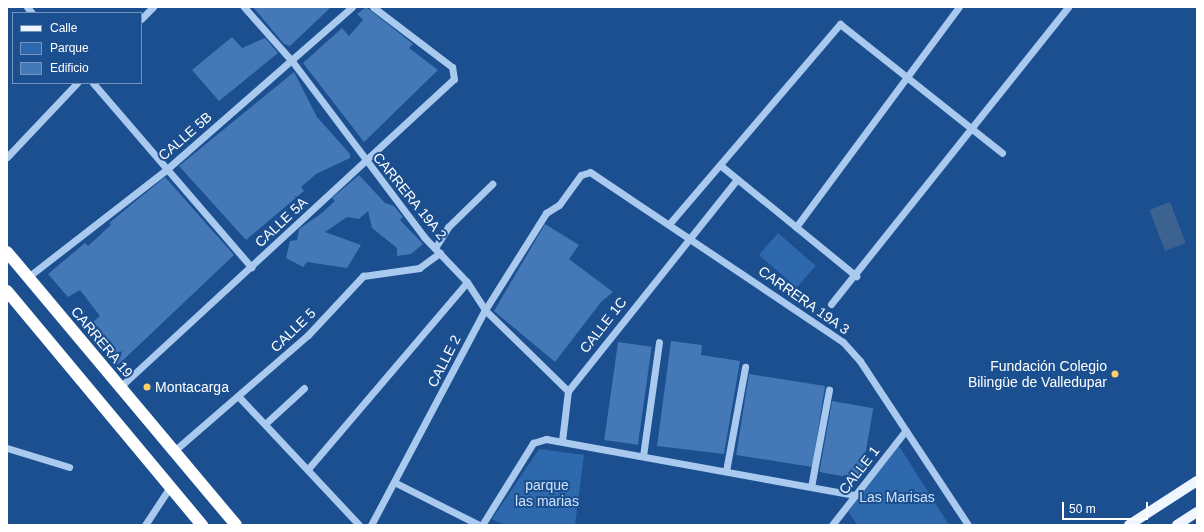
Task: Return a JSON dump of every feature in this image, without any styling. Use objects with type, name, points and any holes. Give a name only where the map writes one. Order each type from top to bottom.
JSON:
[{"type":"highway","name":"CARRERA 19","points":[[7,252],[236,525]]},
{"type":"highway","points":[[7,291],[202,525]]},
{"type":"main road","points":[[1129,525],[1197,481]]},
{"type":"main road","points":[[1177,525],[1197,512]]},
{"type":"street","points":[[142,18],[153,7]]},
{"type":"street","name":"CARRERA 19A 2","points":[[244,7],[292,61],[366,161],[437,251],[467,282],[485,310],[568,391]]},
{"type":"street","name":"CALLE 5B","points":[[28,277],[167,169],[352,7]]},
{"type":"street","name":"CALLE 5A","points":[[120,387],[366,161],[456,74],[452,67],[373,7]]},
{"type":"street","points":[[796,227],[959,7]]},
{"type":"street","points":[[832,304],[856,276],[1068,7]]},
{"type":"street","points":[[670,223],[840,24],[908,75],[1002,153]]},
{"type":"street","points":[[7,157],[76,84]]},
{"type":"street","points":[[94,84],[251,267]]},
{"type":"street","points":[[720,165],[856,276]]},
{"type":"street","name":"CARRERA 19A 3","points":[[586,172],[670,223],[843,342],[860,361],[968,525]]},
{"type":"street","name":"CALLE 2","points":[[371,525],[396,483],[485,310],[546,213],[559,205],[586,172]]},
{"type":"street","name":"CALLE 1C","points":[[568,391],[689,236],[737,179]]},
{"type":"street","points":[[437,251],[448,227],[492,184]]},
{"type":"street","name":"CALLE 5","points":[[174,451],[239,397],[308,336],[363,276],[419,268],[437,251]]},
{"type":"street","points":[[308,468],[467,282]]},
{"type":"street","points":[[642,456],[659,342]]},
{"type":"street","points":[[726,471],[746,367]]},
{"type":"street","points":[[265,424],[304,388]]},
{"type":"street","points":[[811,487],[829,390]]},
{"type":"street","points":[[562,441],[568,391]]},
{"type":"street","points":[[239,397],[308,468],[359,525]]},
{"type":"street","name":"CALLE 1","points":[[832,525],[906,430]]},
{"type":"street","points":[[482,525],[533,443],[546,439],[855,495]]},
{"type":"street","points":[[7,448],[69,467]]},
{"type":"street","points":[[396,483],[479,525]]},
{"type":"street","points":[[145,525],[170,486]]},
{"type":"green space","points":[[778,233],[816,266],[797,288],[759,255]]},
{"type":"green space","name":"Las Marisas","points":[[899,446],[949,525],[857,525],[848,511]]},
{"type":"green space","name":"parque las marias","points":[[539,449],[584,455],[575,525],[504,525],[492,519]]},
{"type":"shaded area","points":[[1170,202],[1186,243],[1165,251],[1149,210]]},
{"type":"building","points":[[253,7],[331,7],[290,46],[284,44]]},
{"type":"building","points":[[366,7],[413,44],[409,48],[438,70],[364,142],[303,63],[342,28],[349,36],[363,20],[357,14]]},
{"type":"building","points":[[232,37],[242,48],[265,38],[278,53],[219,101],[192,70]]},
{"type":"building","points":[[294,72],[317,117],[350,154],[350,158],[316,174],[301,187],[304,191],[246,240],[179,166]]},
{"type":"building","points":[[359,175],[385,203],[394,206],[403,217],[400,220],[423,244],[411,254],[397,256],[397,248],[372,228],[368,211],[359,219],[347,217],[325,232],[361,245],[347,268],[307,262],[303,267],[286,258],[290,241],[297,240],[299,229],[322,213],[335,201],[332,198]]},
{"type":"building","points":[[165,177],[234,255],[118,365],[86,328],[100,316],[80,290],[68,297],[48,274],[85,243],[88,246],[111,225],[109,223]]},
{"type":"building","points":[[545,224],[579,245],[569,259],[613,292],[601,302],[555,362],[494,311]]},
{"type":"building","points":[[671,341],[702,345],[701,355],[740,361],[724,454],[657,446]]},
{"type":"building","points":[[618,342],[652,347],[638,445],[604,440]]},
{"type":"building","points":[[749,374],[825,386],[812,467],[736,455]]},
{"type":"building","points":[[832,401],[873,408],[861,479],[819,472]]},
{"type":"place","name":"Fundación Colegio Bilingüe de Valledupar","points":[[1115,374]]},
{"type":"place","name":"Montacarga","points":[[147,387]]}]
